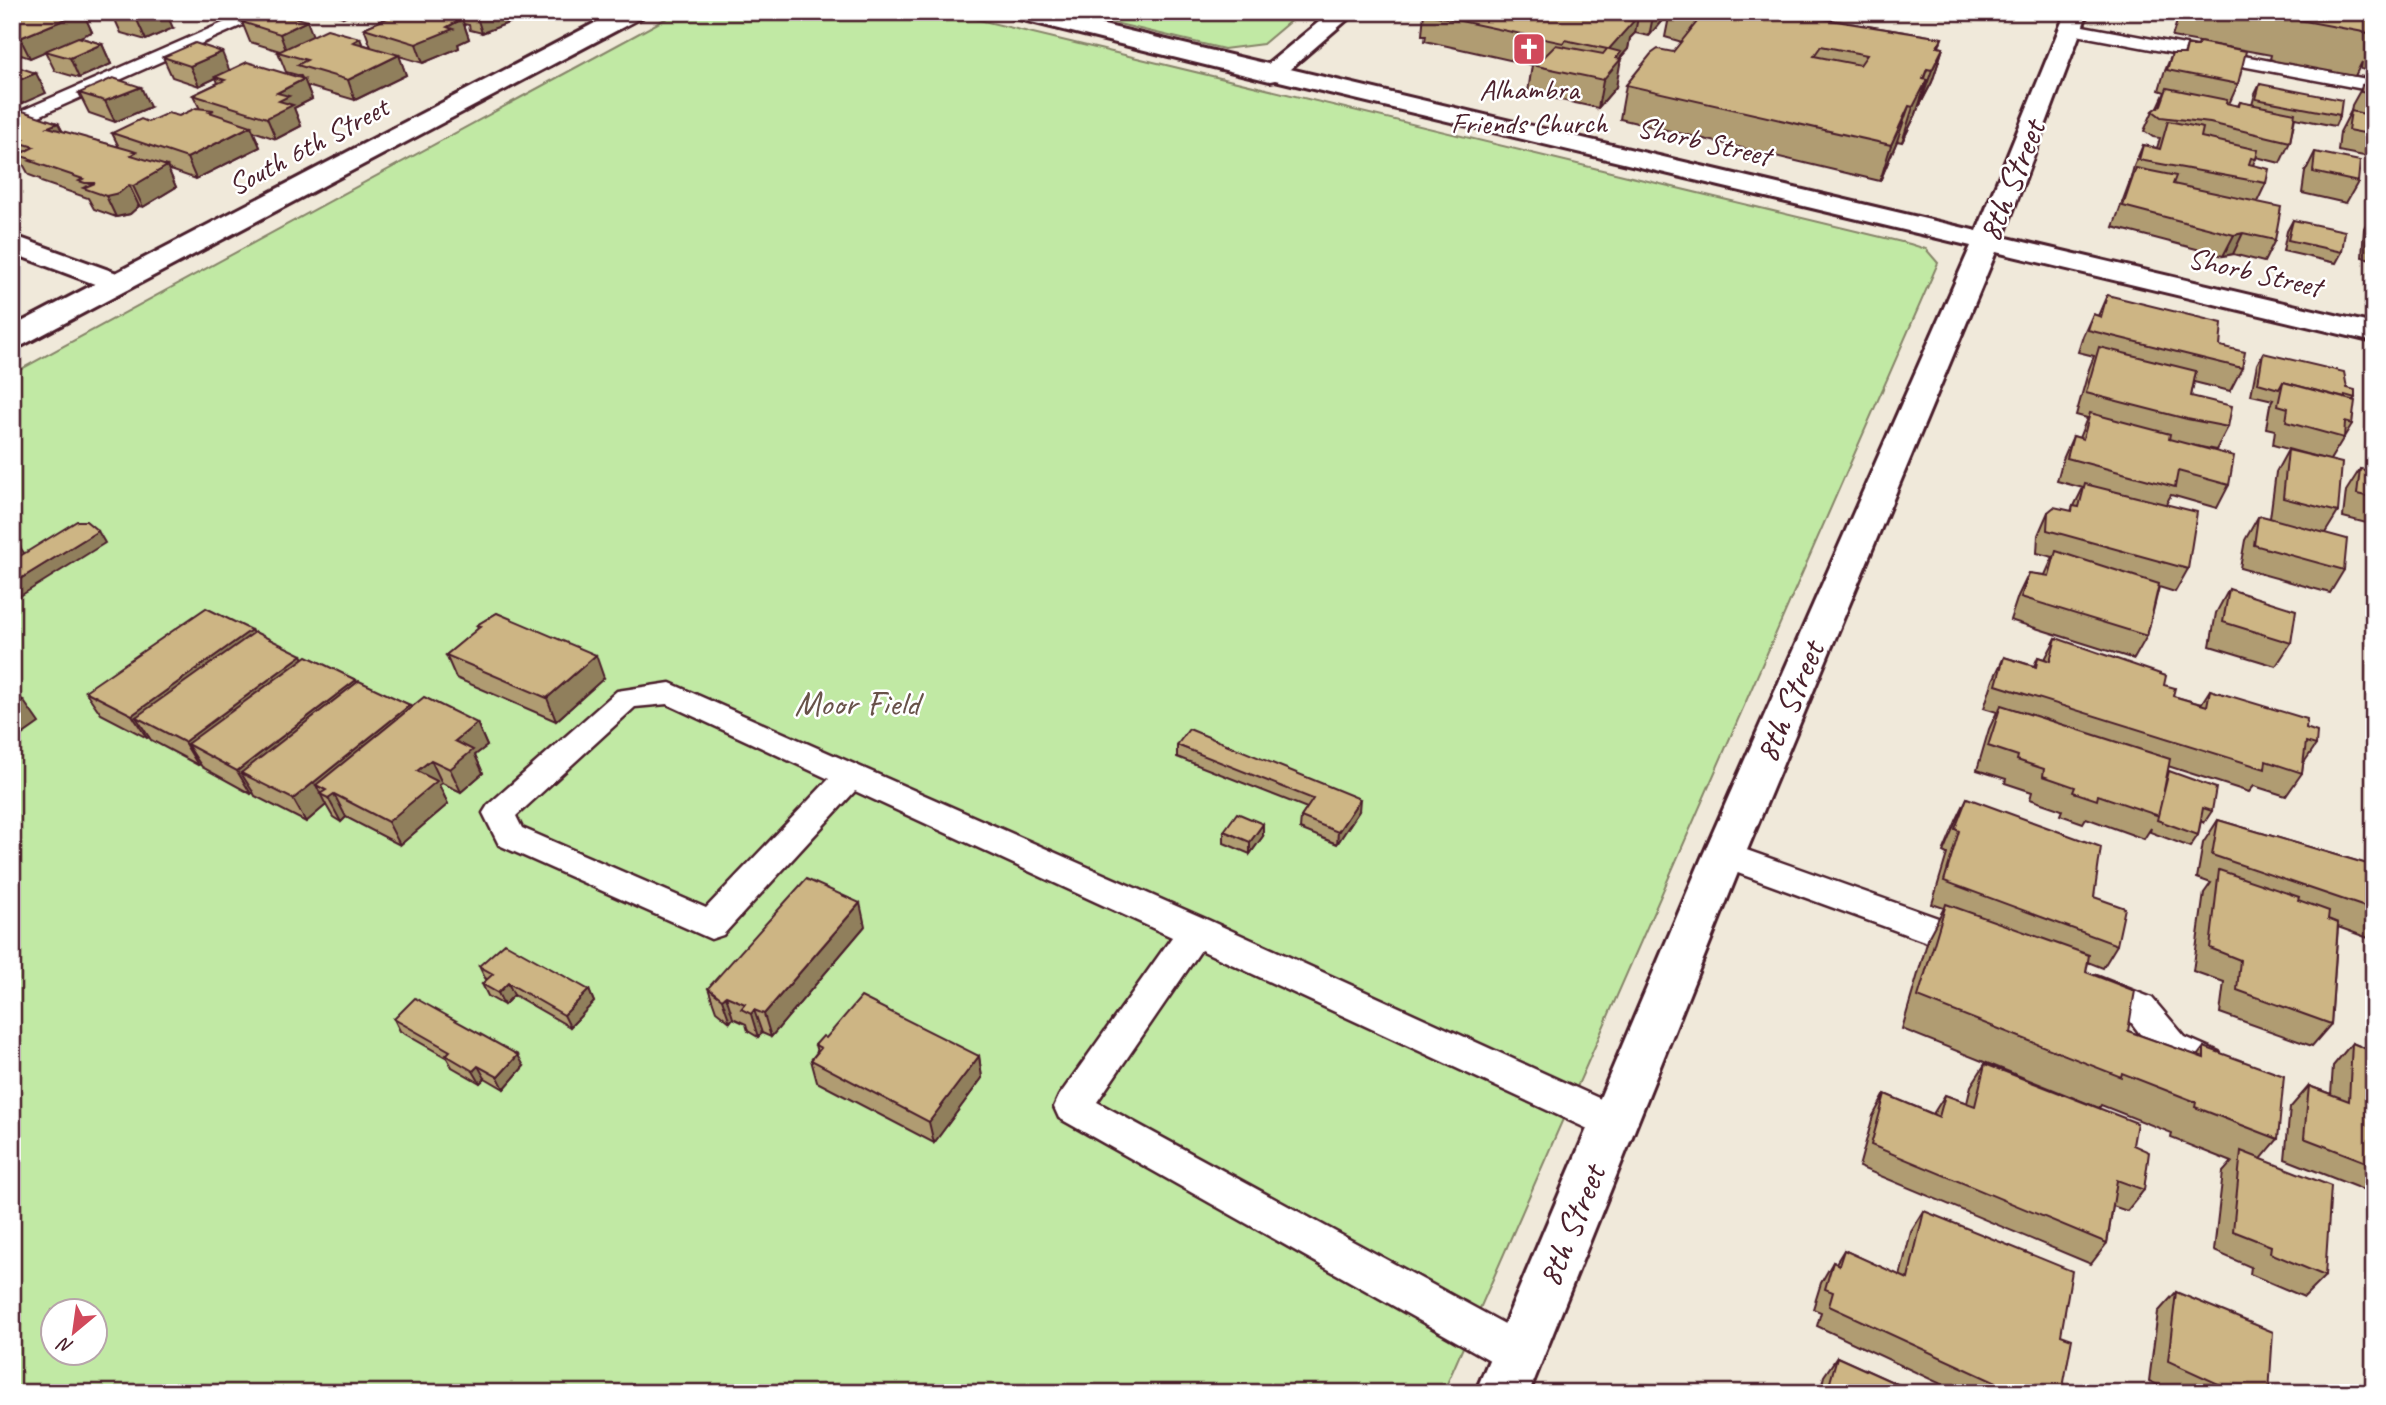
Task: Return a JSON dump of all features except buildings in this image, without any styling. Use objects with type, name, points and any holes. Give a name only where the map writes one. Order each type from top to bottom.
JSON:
[{"type":"street","name":"South 6th Street","points":[[12,340],[634,12]]},
{"type":"street","name":"Shorb Street","points":[[1019,12],[1228,61],[1270,74],[2374,334]]},
{"type":"street","points":[[1270,74],[1345,12]]},
{"type":"street","name":"8th Street","points":[[1502,1393],[1724,855],[1987,241],[2073,26]]},
{"type":"street","points":[[12,243],[118,283]]},
{"type":"lane","points":[[12,122],[263,12]]},
{"type":"lane","points":[[2073,26],[2372,86]]},
{"type":"lane","points":[[2073,26],[2277,78],[2304,89]]},
{"type":"lane","points":[[852,774],[711,925],[510,835],[499,813],[627,698],[670,693],[852,774],[1196,930],[1614,1123]]},
{"type":"lane","points":[[1724,855],[1996,953]]},
{"type":"lane","points":[[1196,930],[1072,1107],[1519,1354]]},
{"type":"lane","points":[[2072,981],[2140,1008],[2172,1048],[2218,1068]]},
{"type":"green space","name":"Moor Field","points":[[678,12],[946,12],[1910,244],[1926,249],[1938,263],[1443,1393],[12,1393],[12,374]]},
{"type":"green space","points":[[1068,12],[1301,12],[1263,44],[1224,49]]},
{"type":"place","name":"Alhambra Friends Church","points":[[1529,49]]}]
